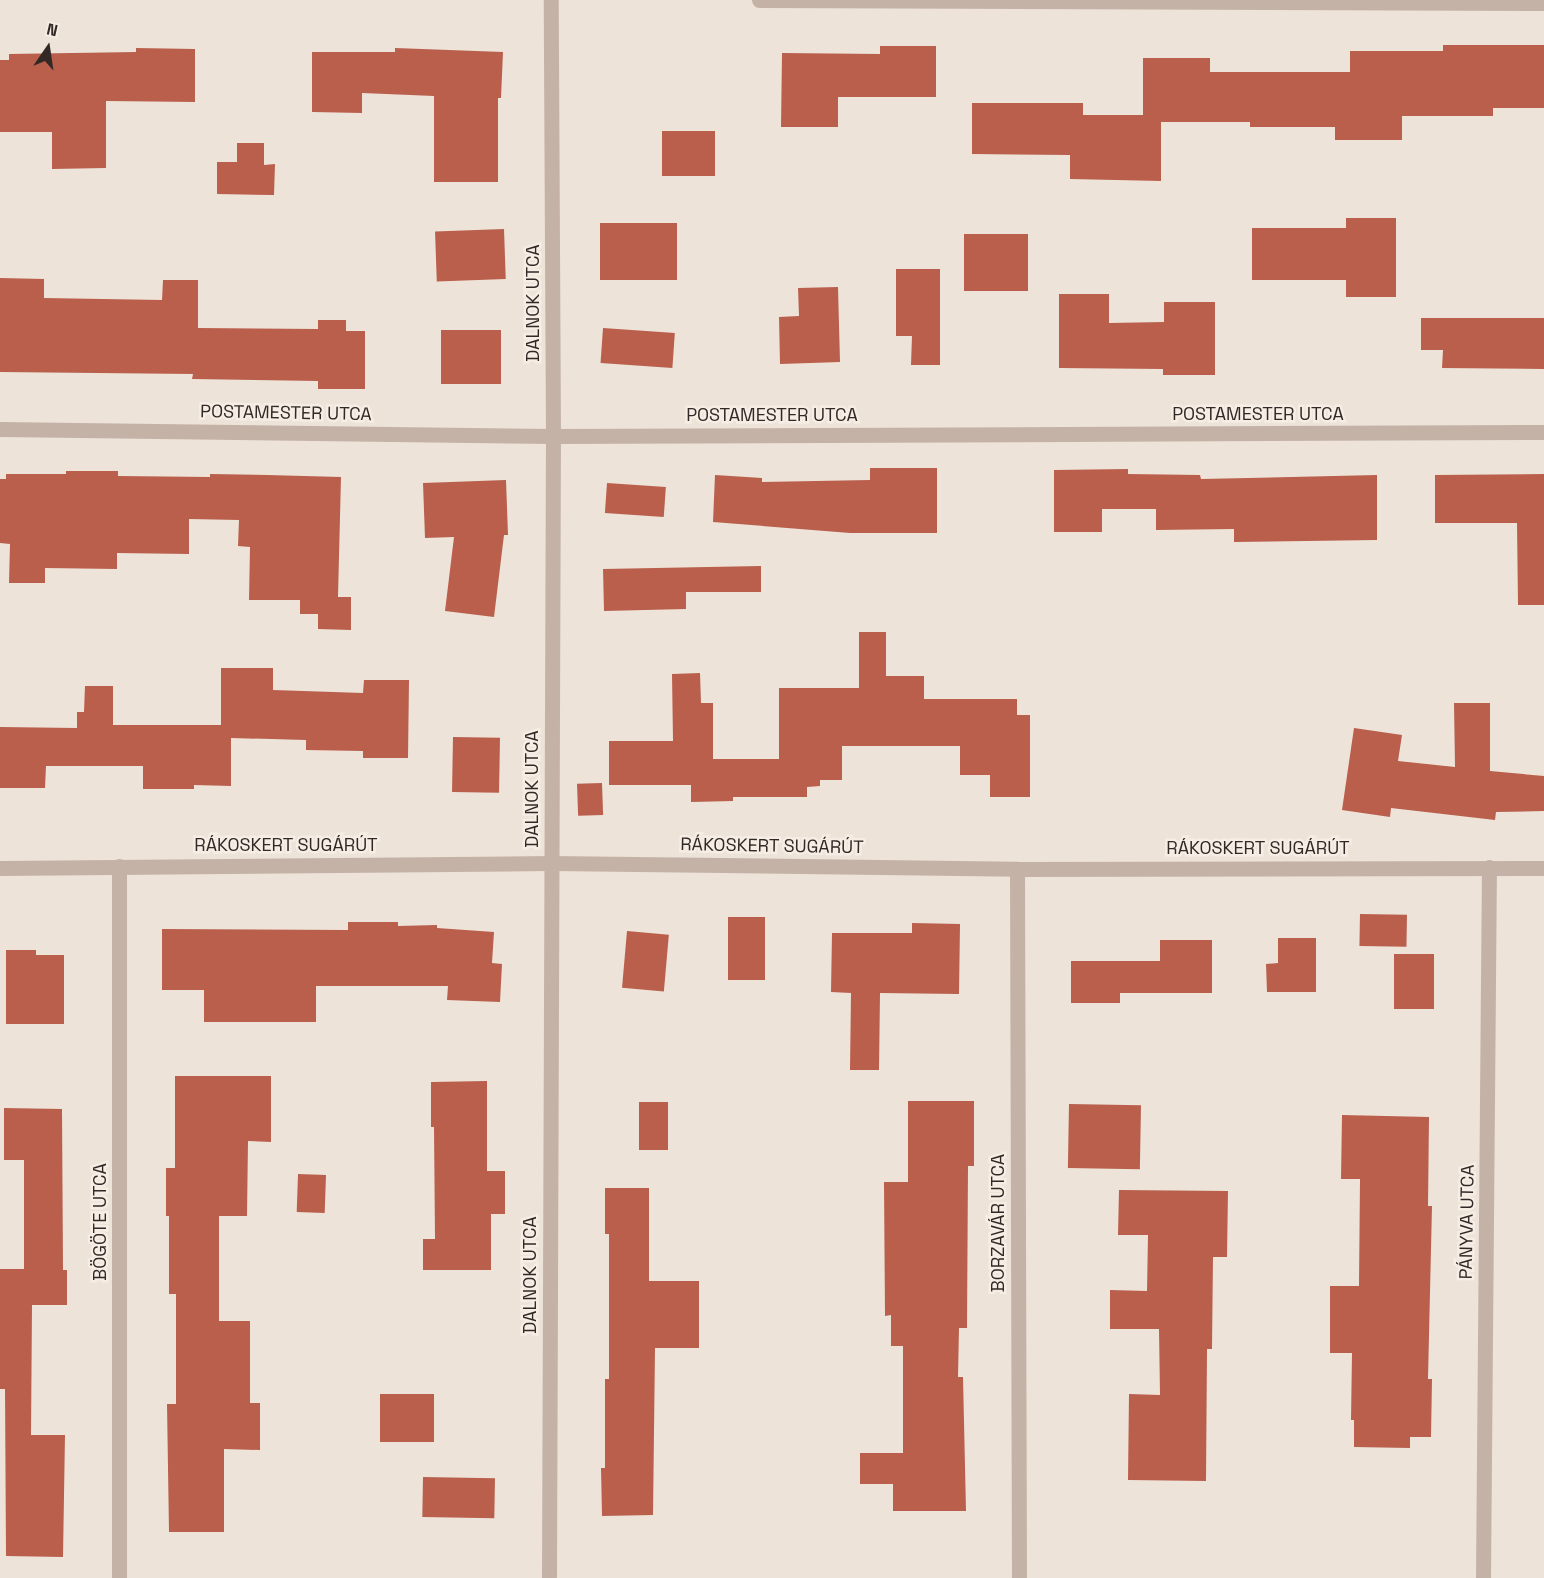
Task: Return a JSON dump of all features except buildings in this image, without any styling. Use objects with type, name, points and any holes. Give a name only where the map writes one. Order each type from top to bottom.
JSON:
[{"type":"street","name":"DALNOK UTCA","points":[[549,1578],[553,436],[551,0]]},
{"type":"street","points":[[759,0],[1544,3]]},
{"type":"street","name":"POSTAMESTER UTCA","points":[[0,429],[553,436],[1544,432]]},
{"type":"street","name":"RÁKOSKERT SUGÁRÚT","points":[[0,868],[551,863],[1017,868],[1544,868]]},
{"type":"street","name":"BÖGÖTE UTCA","points":[[119,866],[119,1578]]},
{"type":"street","name":"PÁNYVA UTCA","points":[[1483,1578],[1489,867]]},
{"type":"street","name":"BORZAVÁR UTCA","points":[[1017,868],[1019,1578]]}]
